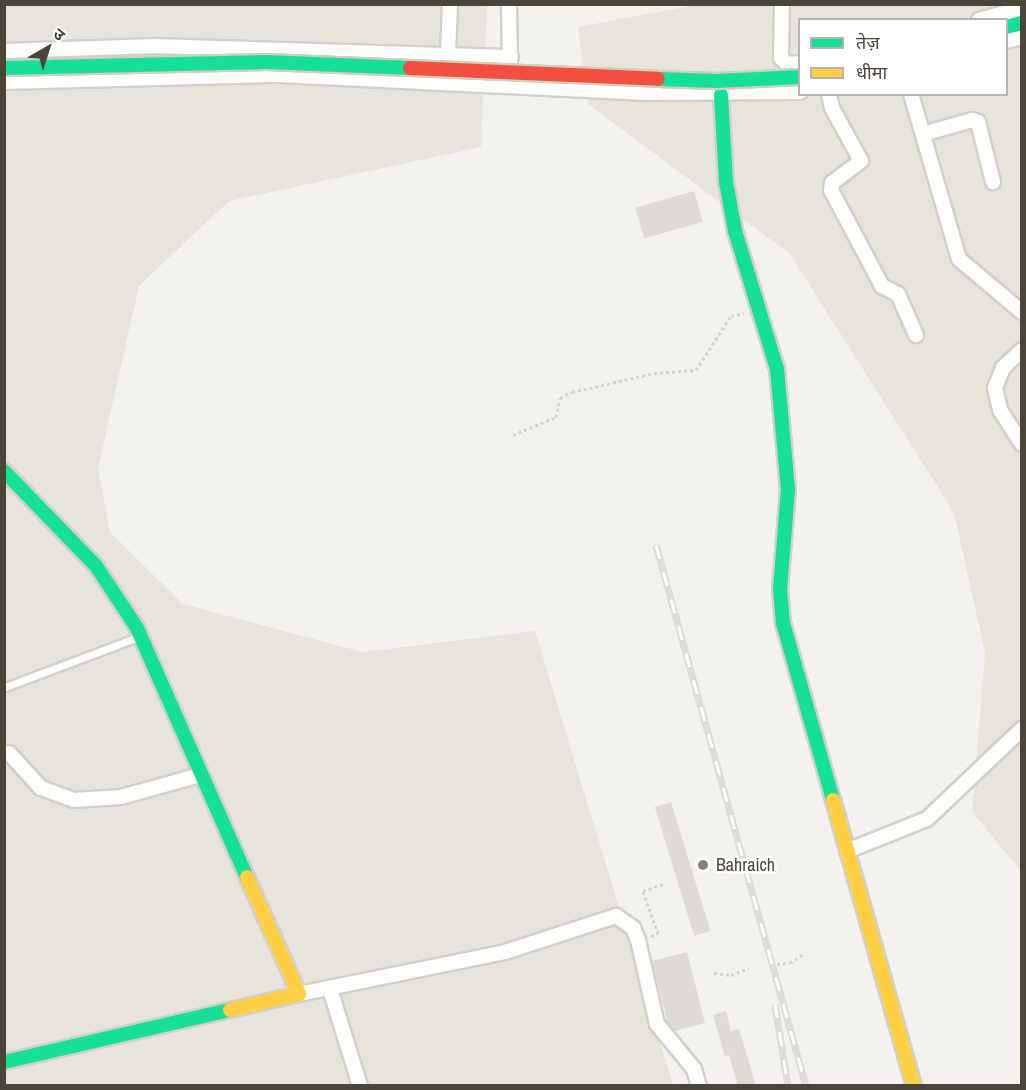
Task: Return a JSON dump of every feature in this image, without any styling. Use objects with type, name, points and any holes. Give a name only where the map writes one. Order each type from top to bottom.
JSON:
[{"type":"street","points":[[448,54],[450,4]]},
{"type":"street","points":[[509,4],[510,84]]},
{"type":"street","points":[[782,4],[781,58],[787,64],[798,63]]},
{"type":"street","points":[[986,18],[1022,8]]},
{"type":"street","points":[[4,51],[155,46],[511,57]]},
{"type":"street","points":[[4,68],[267,62],[717,81],[798,77]]},
{"type":"street","points":[[4,82],[280,75],[721,95],[798,92]]},
{"type":"street","points":[[721,95],[726,182],[735,231],[777,369],[788,490],[780,605],[914,1086]]},
{"type":"street","points":[[829,96],[832,108],[851,136],[861,161],[832,183],[831,190],[882,286],[898,294],[916,334]]},
{"type":"street","points":[[912,96],[959,259],[1022,312]]},
{"type":"street","points":[[923,134],[972,120],[978,122],[993,182]]},
{"type":"street","points":[[1022,350],[1003,368],[995,388],[1000,410],[1022,444]]},
{"type":"street","points":[[4,471],[96,566],[141,636],[200,775],[299,994]]},
{"type":"street","points":[[847,850],[927,819],[1022,729]]},
{"type":"street","points":[[9,753],[41,788],[74,800],[121,797],[200,775]]},
{"type":"street","points":[[4,1062],[299,994],[505,952],[616,916],[633,928],[638,940],[657,1024],[694,1069],[699,1086]]},
{"type":"street","points":[[330,989],[360,1086]]},
{"type":"lane","points":[[5,687],[141,636]]},
{"type":"path","points":[[513,435],[556,417],[560,399],[572,392],[654,373],[696,370],[731,316],[760,310]]},
{"type":"path","points":[[638,940],[658,934],[643,891],[666,883]]},
{"type":"path","points":[[777,963],[790,963],[805,953]]},
{"type":"path","points":[[714,973],[731,975],[749,968]]},
{"type":"shaded area","points":[[5,5],[487,5],[481,147],[229,201],[139,286],[98,468],[110,532],[183,604],[362,652],[535,631],[673,1085],[5,1086]]},
{"type":"shaded area","points":[[695,5],[1021,5],[1021,871],[972,812],[985,653],[954,513],[790,254],[588,104],[578,27]]},
{"type":"building","points":[[694,191],[703,222],[644,239],[635,208]]},
{"type":"building","name":"Bahraich","points":[[671,802],[710,931],[694,936],[655,807]]},
{"type":"building","points":[[687,952],[705,1023],[674,1031],[668,1023],[652,961]]},
{"type":"building","points":[[726,1011],[731,1031],[739,1029],[756,1086],[738,1086],[729,1055],[725,1056],[713,1015]]},
{"type":"railway","points":[[656,545],[806,1086]]},
{"type":"railway","points":[[775,1004],[788,1086]]},
{"type":"traffic: fast","points":[[1008,26],[1022,23]]},
{"type":"traffic: fast","points":[[4,68],[267,62],[410,68]]},
{"type":"traffic: fast","points":[[658,79],[717,81],[798,77]]},
{"type":"traffic: fast","points":[[721,95],[726,182],[735,231],[777,369],[788,490],[780,589],[783,623],[833,800]]},
{"type":"traffic: fast","points":[[4,471],[96,566],[137,628],[247,877]]},
{"type":"traffic: fast","points":[[4,1062],[230,1010]]},
{"type":"traffic: slow","points":[[833,800],[914,1086]]},
{"type":"traffic: slow","points":[[230,1010],[299,994],[247,877]]},
{"type":"traffic: jam","points":[[410,68],[658,79]]},
{"type":"place","name":"Bahraich","points":[[703,865]]}]
